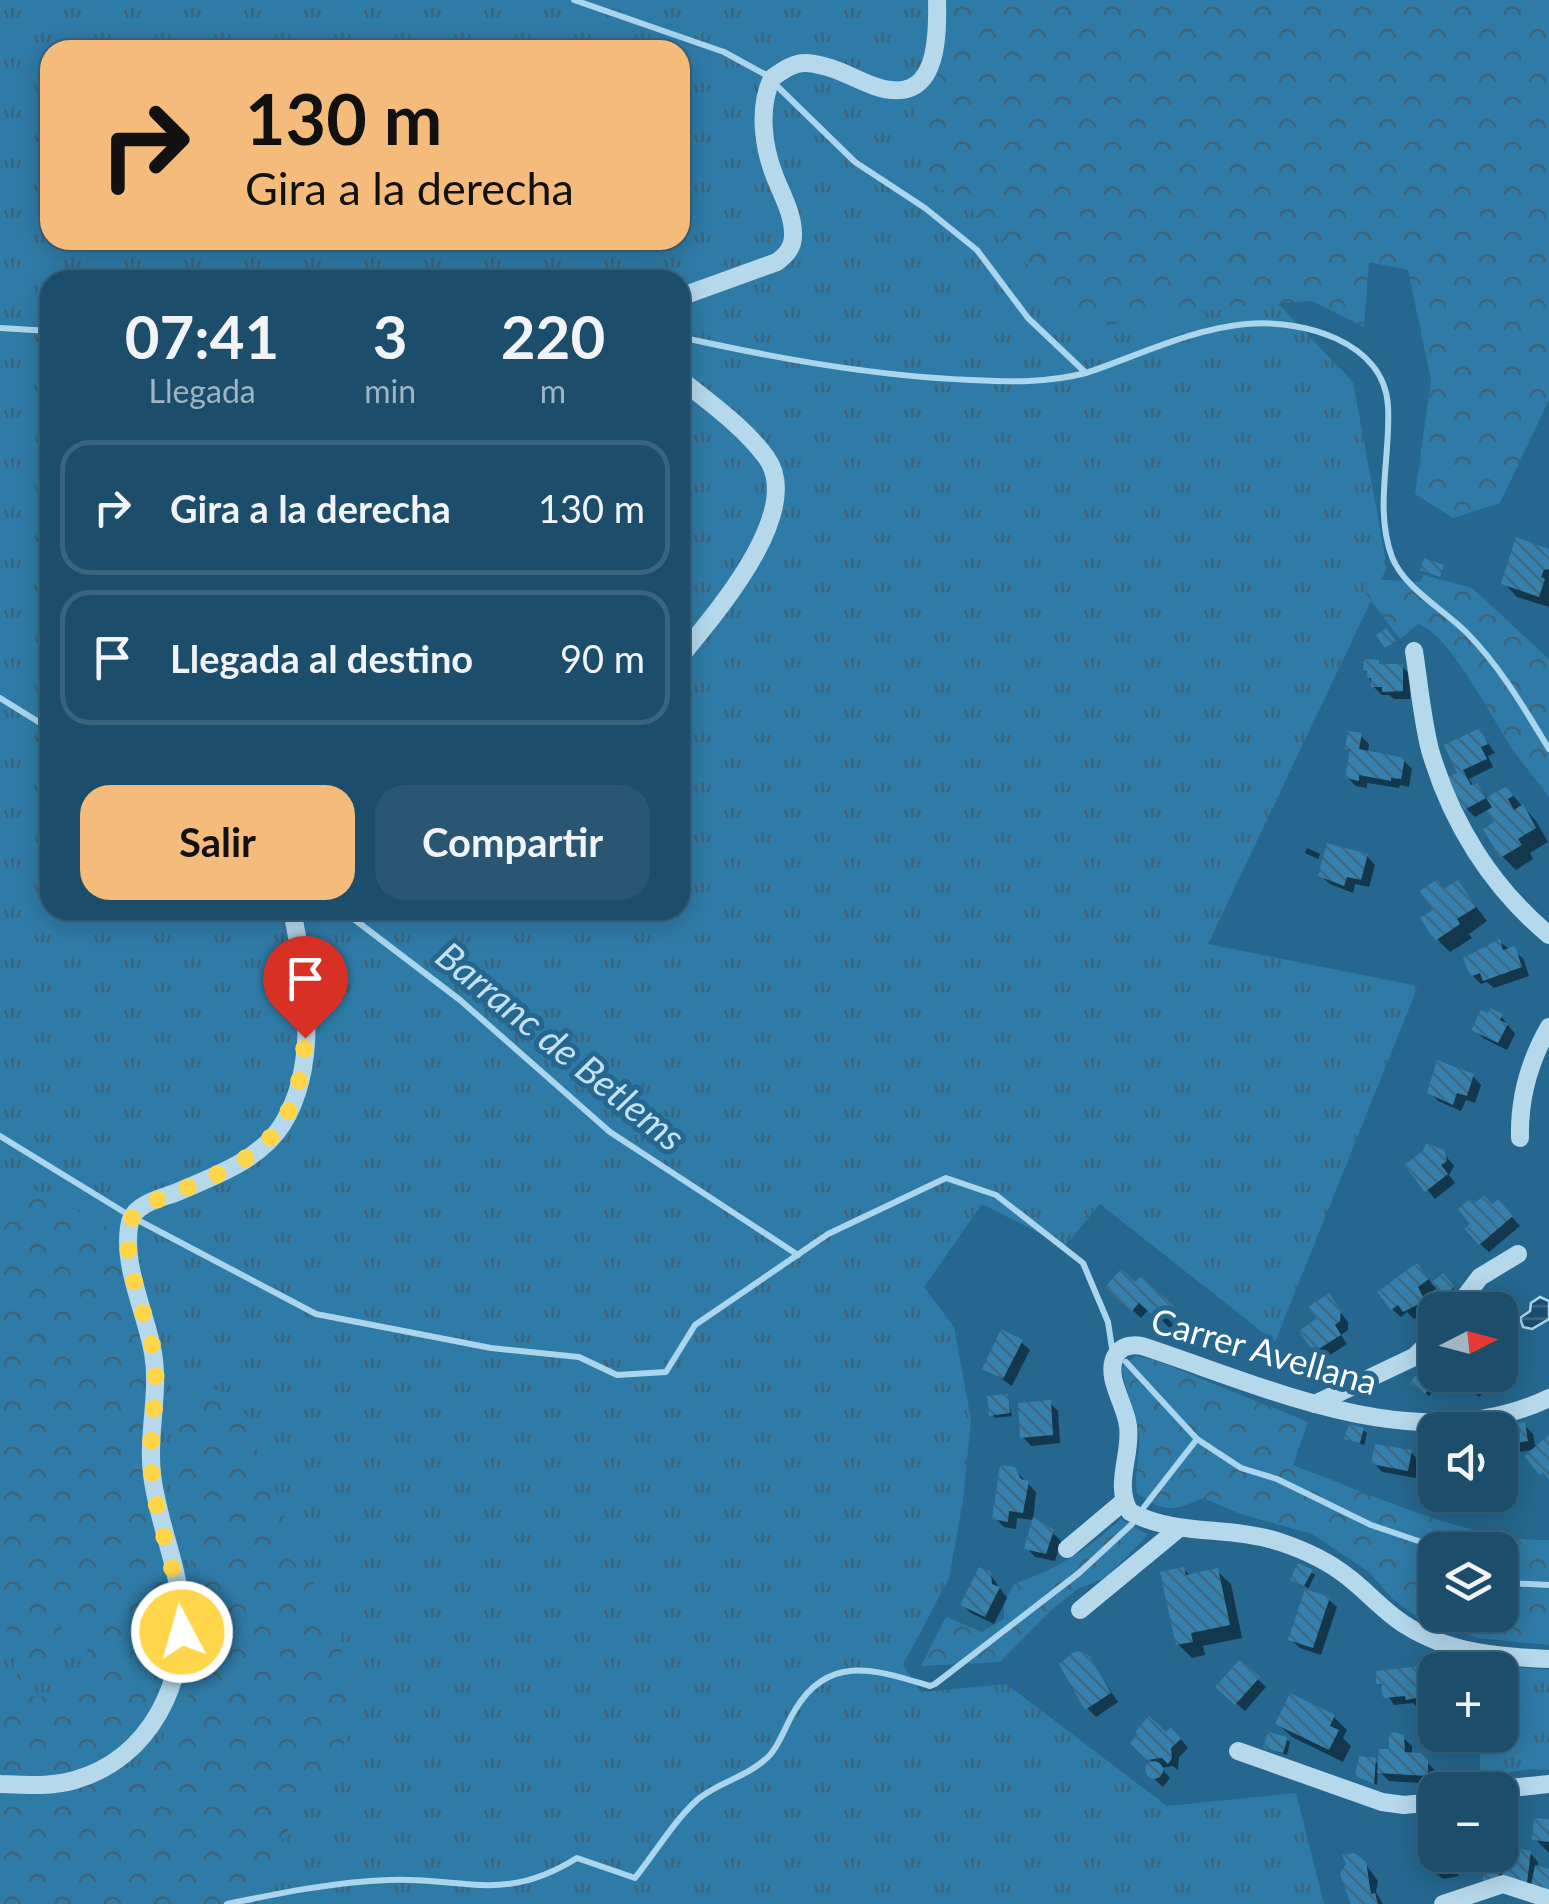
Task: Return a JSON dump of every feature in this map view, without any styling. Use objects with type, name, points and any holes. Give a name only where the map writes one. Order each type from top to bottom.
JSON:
[{"type":"street","points":[[690,293],[778,262],[788,252],[793,237],[787,206],[772,171],[762,118],[772,78],[804,62],[898,91],[916,85],[934,62],[937,0]]},
{"type":"street","points":[[690,388],[767,458],[776,476],[777,496],[766,534],[690,644]]},
{"type":"street","points":[[1414,651],[1429,746],[1462,831],[1508,894],[1549,935]]},
{"type":"street","points":[[0,1784],[60,1783],[108,1764],[143,1736],[172,1688],[180,1649],[181,1610],[152,1477],[156,1370],[131,1262],[129,1226],[139,1208],[223,1172],[253,1154],[273,1137],[291,1108],[300,1077],[305,1026],[304,985],[294,920]]},
{"type":"street","points":[[1520,1138],[1522,1097],[1535,1054],[1549,1027]]},
{"type":"street","points":[[1469,1292],[1480,1277],[1518,1254]]},
{"type":"street","name":"Carrer Avellana","points":[[1124,1502],[1121,1491],[1129,1435],[1113,1367],[1123,1348],[1142,1346],[1315,1404],[1391,1420],[1442,1421],[1508,1413],[1549,1398]]},
{"type":"street","points":[[1315,1404],[1418,1352]]},
{"type":"street","points":[[1066,1549],[1124,1502],[1130,1512],[1159,1525],[1250,1534],[1278,1541],[1334,1567],[1392,1615],[1422,1634],[1463,1649],[1549,1658]]},
{"type":"street","points":[[1080,1610],[1178,1529]]},
{"type":"street","points":[[1238,1751],[1382,1802],[1418,1804]]},
{"type":"street","points":[[1518,1787],[1549,1784]]},
{"type":"street","points":[[1444,1904],[1503,1884],[1549,1899]]},
{"type":"green space","points":[[0,0],[1157,0],[1129,148],[1353,382],[1387,567],[1208,944],[1418,986],[1275,1342],[1100,1204],[1065,1246],[982,1204],[924,1287],[954,1327],[971,1420],[963,1500],[949,1578],[903,1665],[921,1692],[1006,1684],[1167,1806],[1296,1793],[1324,1904],[0,1904]]},
{"type":"green space","points":[[948,0],[1549,0],[1549,400],[1500,503],[1453,518],[1415,494],[1431,380],[1408,270],[1369,262],[1364,327],[1312,301],[1239,306],[1089,328],[981,217],[920,174],[923,149],[907,126],[937,77],[950,11]]},
{"type":"green space","points":[[1424,575],[1472,588],[1549,659],[1549,797],[1515,753],[1444,644],[1418,624],[1400,639],[1366,594],[1371,579],[1420,582]]},
{"type":"green space","points":[[34,1189],[121,1233],[148,1365],[142,1499],[171,1606],[163,1676],[140,1723],[106,1750],[122,1777],[141,1763],[172,1726],[193,1683],[199,1660],[199,1595],[171,1466],[179,1399],[208,1388],[222,1391],[246,1415],[269,1485],[333,1623],[350,1677],[352,1712],[343,1751],[283,1838],[264,1904],[0,1904],[0,1694],[22,1695],[0,1600],[0,1197]],"holes":[[[97,1616],[73,1698],[23,1696],[47,1672],[64,1620]]]},
{"type":"green space","points":[[1136,1356],[1155,1360],[1308,1422],[1293,1465],[1482,1532],[1418,1532],[1416,1616],[1393,1599],[1369,1572],[1312,1534],[1241,1514],[1203,1498],[1169,1508],[1137,1493],[1138,1428],[1122,1367]]},
{"type":"green space","points":[[1121,1519],[1148,1535],[1105,1578],[1079,1588],[1050,1611],[1000,1662],[921,1666],[946,1617],[982,1632],[1004,1619],[1004,1604],[1014,1584],[1071,1558]]},
{"type":"green space","points":[[1518,1538],[1549,1540],[1549,1645],[1477,1638],[1460,1632],[1518,1632]]},
{"type":"green space","points":[[1518,1667],[1549,1670],[1549,1770],[1480,1772],[1480,1752],[1518,1752]]},
{"type":"shaded area","points":[[1540,1297],[1549,1301],[1549,1319],[1532,1329],[1523,1327],[1520,1318]]},
{"type":"building","points":[[1516,537],[1549,549],[1549,569],[1541,577],[1545,579],[1539,597],[1501,584]]},
{"type":"building","points":[[1424,558],[1444,565],[1440,577],[1420,570]]},
{"type":"building","points":[[1386,628],[1396,641],[1385,648],[1376,635]]},
{"type":"building","points":[[1364,659],[1379,660],[1379,664],[1403,664],[1403,691],[1382,692],[1382,687],[1371,687],[1371,678],[1366,678],[1367,671],[1363,670]]},
{"type":"building","points":[[1480,728],[1488,744],[1481,747],[1487,759],[1463,770],[1471,785],[1477,783],[1486,798],[1464,810],[1447,777],[1457,773],[1444,745]]},
{"type":"building","points":[[1348,731],[1362,733],[1359,749],[1405,758],[1401,779],[1359,775],[1359,781],[1345,778],[1350,749],[1345,749]]},
{"type":"building","points":[[1507,786],[1514,810],[1523,804],[1536,828],[1518,839],[1522,845],[1500,858],[1483,829],[1494,822],[1487,811],[1492,807],[1486,798]]},
{"type":"building","points":[[1327,843],[1368,854],[1361,880],[1347,877],[1344,886],[1318,876]]},
{"type":"building","points":[[1437,879],[1444,889],[1458,880],[1476,907],[1435,941],[1420,918],[1433,910],[1420,891]]},
{"type":"building","points":[[1500,939],[1503,950],[1515,946],[1522,967],[1483,981],[1480,973],[1470,977],[1463,958]]},
{"type":"building","points":[[1490,1008],[1503,1014],[1500,1020],[1508,1024],[1498,1043],[1471,1030],[1481,1010],[1488,1013]]},
{"type":"building","points":[[1437,1060],[1474,1074],[1467,1096],[1457,1093],[1453,1105],[1427,1093]]},
{"type":"building","points":[[1426,1143],[1444,1150],[1447,1161],[1441,1165],[1448,1174],[1425,1192],[1404,1165],[1423,1151]]},
{"type":"building","points":[[1484,1195],[1492,1204],[1498,1199],[1513,1216],[1479,1245],[1464,1228],[1470,1224],[1458,1209],[1470,1199],[1474,1204]]},
{"type":"building","points":[[1417,1263],[1429,1279],[1418,1287],[1418,1304],[1403,1312],[1398,1305],[1391,1310],[1377,1292]]},
{"type":"building","points":[[1121,1269],[1135,1282],[1141,1276],[1174,1306],[1160,1322],[1139,1303],[1131,1312],[1105,1287]]},
{"type":"building","points":[[1443,1273],[1454,1286],[1450,1292],[1440,1292],[1431,1283]]},
{"type":"building","points":[[1329,1293],[1341,1311],[1340,1321],[1335,1325],[1341,1335],[1314,1352],[1299,1331],[1316,1319],[1308,1307]]},
{"type":"building","points":[[1001,1329],[1023,1340],[1003,1379],[982,1369]]},
{"type":"building","points":[[1418,1373],[1418,1389],[1410,1383]]},
{"type":"building","points":[[1008,1394],[1010,1413],[989,1416],[987,1396]]},
{"type":"building","points":[[1051,1400],[1053,1435],[1020,1438],[1018,1403]]},
{"type":"building","points":[[1525,1422],[1528,1441],[1518,1443],[1518,1423]]},
{"type":"building","points":[[1349,1424],[1364,1428],[1360,1443],[1344,1439]]},
{"type":"building","points":[[1549,1435],[1549,1480],[1524,1456]]},
{"type":"building","points":[[1375,1444],[1412,1450],[1408,1471],[1371,1464]]},
{"type":"building","points":[[1000,1465],[1015,1467],[1021,1479],[1029,1481],[1023,1513],[1009,1511],[1008,1522],[992,1519]]},
{"type":"building","points":[[1033,1517],[1054,1530],[1046,1554],[1024,1549]]},
{"type":"building","points":[[1298,1563],[1313,1570],[1304,1586],[1290,1580]]},
{"type":"building","points":[[979,1567],[991,1572],[992,1584],[1000,1587],[985,1617],[960,1605]]},
{"type":"building","points":[[1184,1567],[1186,1575],[1218,1568],[1230,1625],[1191,1633],[1193,1642],[1176,1645],[1160,1572]]},
{"type":"building","points":[[1305,1589],[1330,1597],[1313,1648],[1288,1640]]},
{"type":"building","points":[[1080,1651],[1090,1657],[1111,1693],[1085,1710],[1059,1664]]},
{"type":"building","points":[[1240,1659],[1260,1677],[1235,1705],[1215,1687]]},
{"type":"building","points":[[1418,1666],[1417,1698],[1383,1698],[1381,1684],[1376,1684],[1376,1671]]},
{"type":"building","points":[[1290,1693],[1335,1715],[1330,1726],[1339,1730],[1329,1750],[1275,1724]]},
{"type":"building","points":[[1149,1716],[1166,1732],[1171,1727],[1181,1739],[1171,1748],[1168,1764],[1162,1758],[1147,1760],[1130,1743]]},
{"type":"building","points":[[1268,1732],[1288,1737],[1283,1753],[1263,1748]]},
{"type":"building","points":[[1389,1735],[1404,1735],[1405,1752],[1421,1753],[1428,1760],[1428,1772],[1418,1772],[1418,1775],[1377,1773],[1379,1749],[1389,1749]]},
{"type":"building","points":[[1359,1756],[1376,1758],[1374,1784],[1355,1776]]},
{"type":"building","points":[[1154,1761],[1161,1763],[1161,1777],[1154,1779],[1147,1777],[1145,1770],[1147,1763]]},
{"type":"building","points":[[1534,1818],[1549,1819],[1549,1842],[1532,1840]]},
{"type":"building","points":[[1518,1848],[1531,1851],[1527,1883],[1502,1876],[1502,1872],[1518,1872]]},
{"type":"building","points":[[1354,1853],[1366,1861],[1371,1894],[1375,1893],[1378,1904],[1351,1904],[1340,1874],[1346,1864],[1342,1855]]},
{"type":"building","points":[[1535,1865],[1549,1869],[1549,1891],[1531,1885]]},
{"type":"building","points":[[1484,1872],[1499,1872],[1499,1876],[1483,1882]]},
{"type":"waterway","points":[[574,0],[689,40]]},
{"type":"waterway","points":[[690,40],[724,52],[768,76]]},
{"type":"waterway","points":[[776,85],[855,162],[925,208],[977,250],[1028,318],[1086,373],[1185,337],[1246,324],[1314,330],[1356,350],[1383,383],[1388,406],[1384,520],[1392,557],[1405,579],[1466,632],[1490,659],[1549,749]]},
{"type":"waterway","points":[[0,328],[40,330]]},
{"type":"waterway","points":[[690,339],[898,375],[1029,381],[1086,373]]},
{"type":"waterway","name":"Barranc de Betlems","points":[[0,698],[40,723]]},
{"type":"waterway","name":"Barranc de Betlems","points":[[355,920],[460,1000],[610,1132],[798,1255]]},
{"type":"waterway","points":[[0,1136],[132,1217],[316,1314],[491,1348],[579,1357],[617,1375],[666,1372],[695,1325],[828,1234],[946,1178],[996,1195],[1083,1263],[1108,1322],[1112,1348]]},
{"type":"waterway","points":[[1126,1362],[1197,1439],[1241,1468],[1277,1479],[1371,1525],[1418,1541]]},
{"type":"waterway","points":[[1144,1507],[1197,1439]]},
{"type":"waterway","points":[[227,1904],[368,1881],[505,1884],[551,1872],[577,1858],[635,1878],[697,1800],[769,1756],[795,1710],[823,1680],[855,1671],[935,1684],[1079,1573],[1132,1524]]},
{"type":"waterway","points":[[1518,1584],[1549,1585]]},
{"type":"route","points":[[182,1632],[178,1587],[154,1493],[151,1465],[156,1370],[131,1262],[129,1226],[139,1208],[223,1172],[273,1137],[297,1095],[305,1038]]}]
